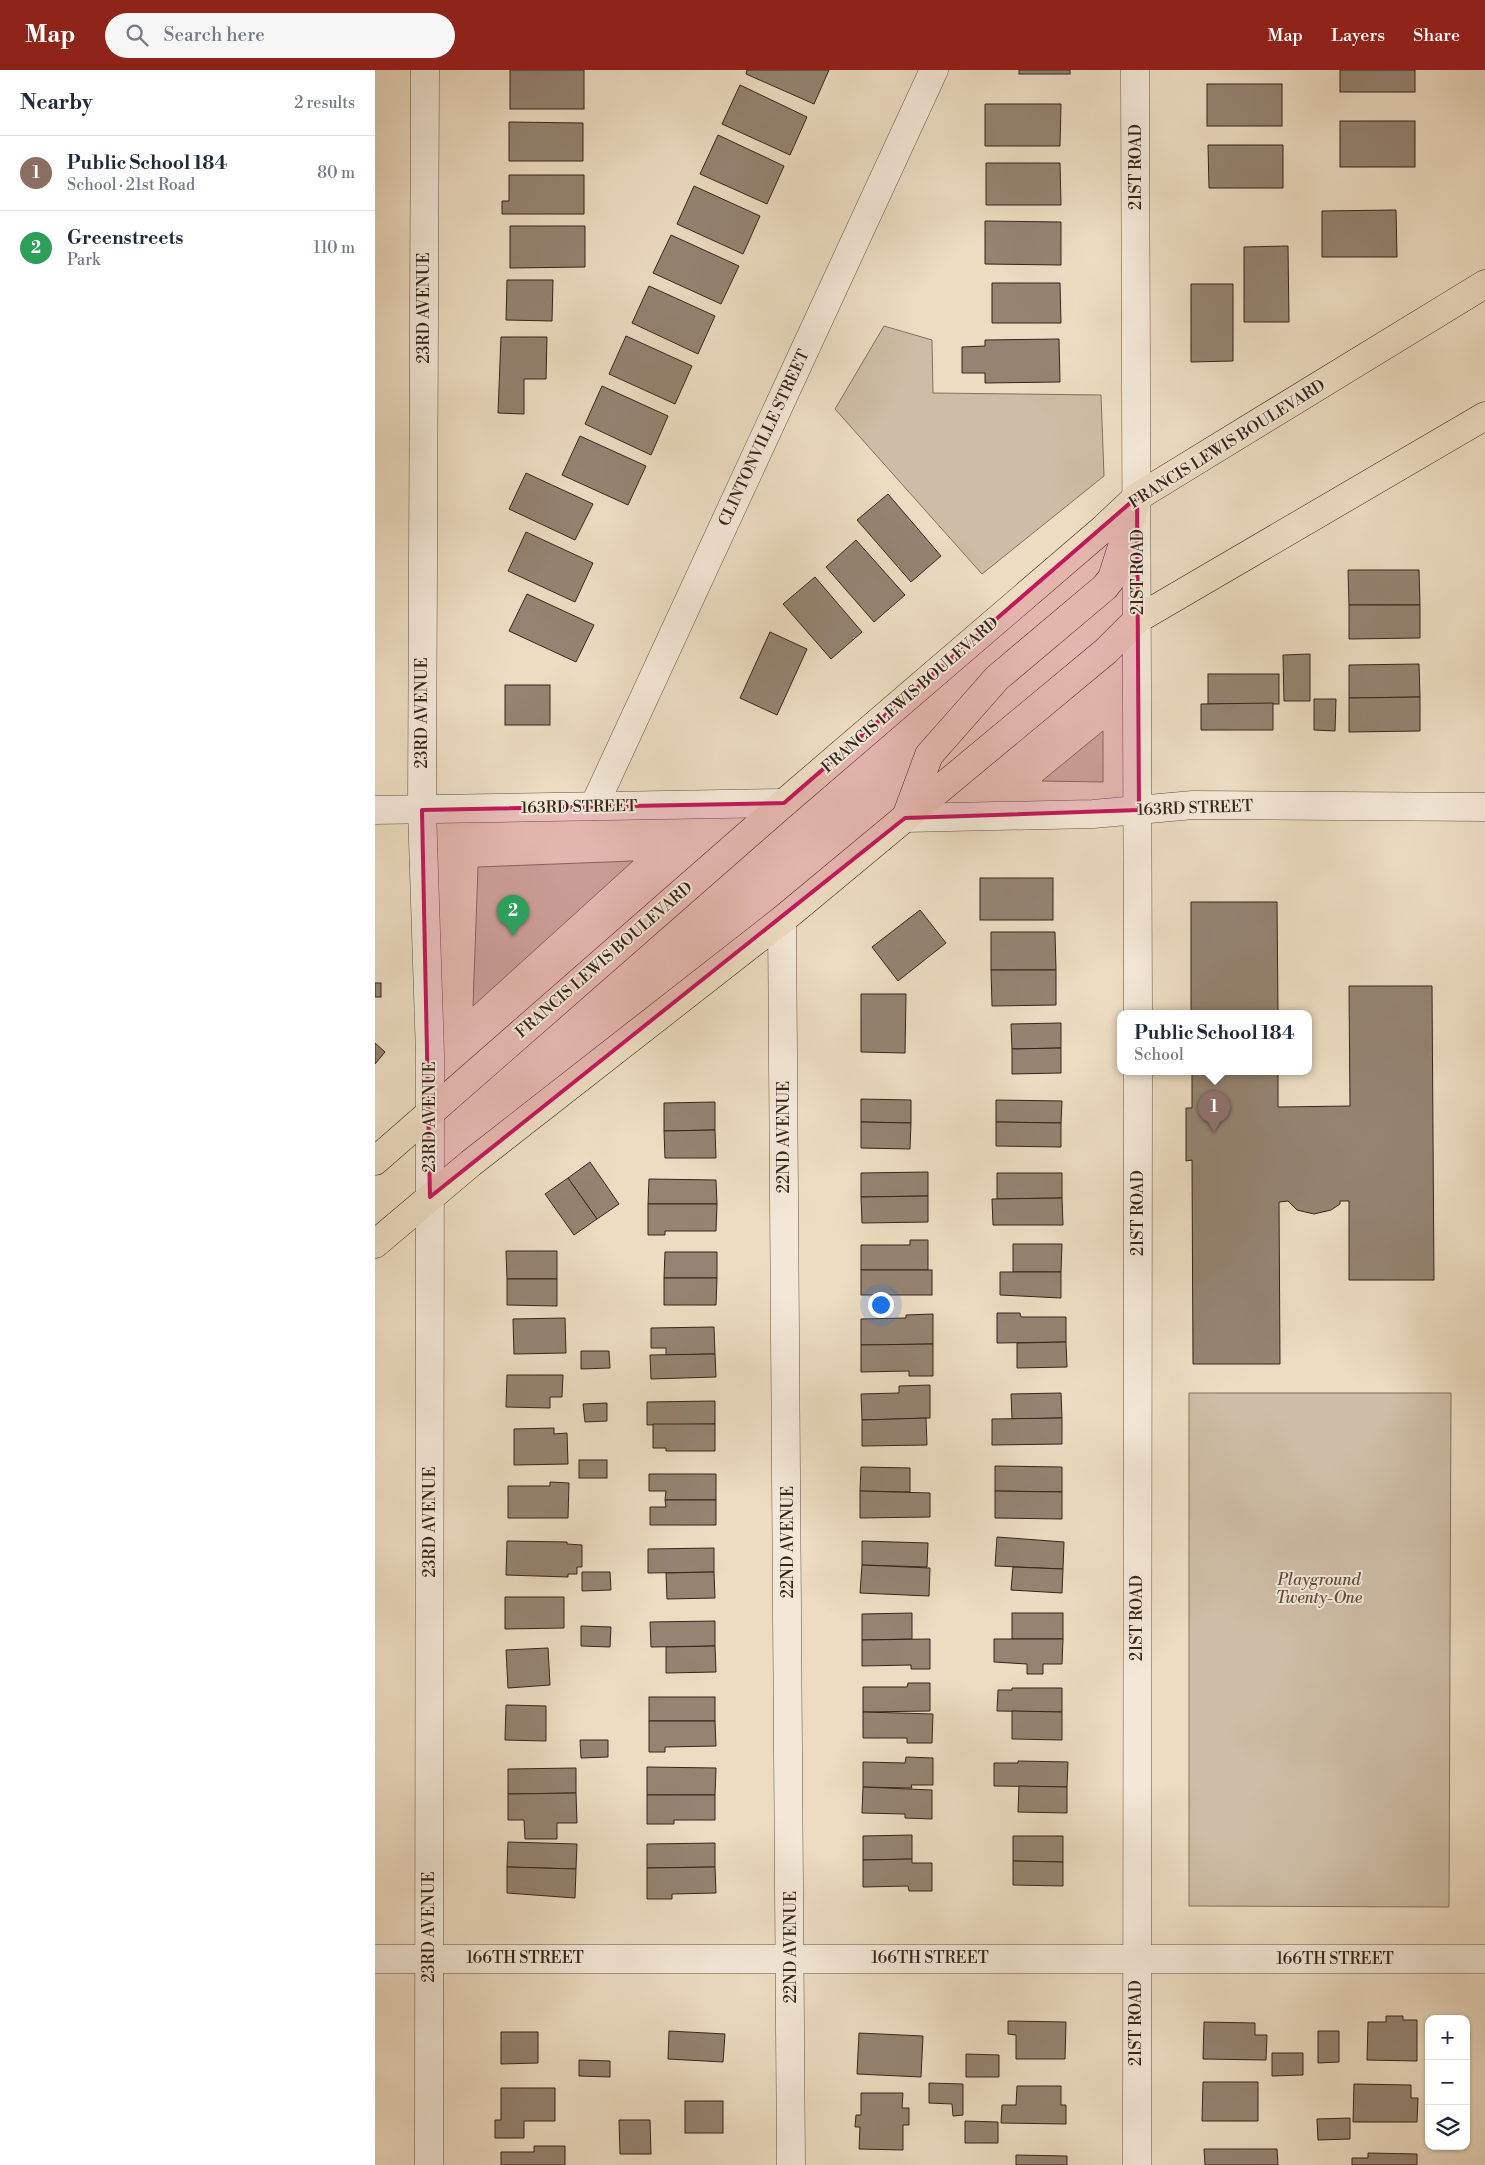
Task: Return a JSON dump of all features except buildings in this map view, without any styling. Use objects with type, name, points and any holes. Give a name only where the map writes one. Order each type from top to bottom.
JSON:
[{"type":"main road","name":"FRANCIS LEWIS BOULEVARD","points":[[375,1161],[784,803],[1103,529],[1137,497],[1485,284]]},
{"type":"main road","points":[[375,1244],[430,1196],[783,920],[1106,651],[1138,619],[1485,416]]},
{"type":"main road","points":[[905,818],[929,755],[997,678],[1105,587],[1112,578],[1137,497]]},
{"type":"street","name":"23RD AVENUE","points":[[425,70],[422,810],[430,1112],[429,2165]]},
{"type":"street","name":"CLINTONVILLE STREET","points":[[594,806],[934,70]]},
{"type":"street","name":"21ST ROAD","points":[[1135,70],[1139,810],[1138,1010]]},
{"type":"street","name":"163RD STREET","points":[[375,810],[784,803]]},
{"type":"street","name":"163RD STREET","points":[[905,818],[1093,814],[1193,805],[1485,807]]},
{"type":"street","name":"22ND AVENUE","points":[[783,920],[791,2165]]},
{"type":"street","name":"21ST ROAD","points":[[1137,2165],[1138,1075]]},
{"type":"street","name":"166TH STREET","points":[[375,1959],[1485,1959]]},
{"type":"highlighted area","points":[[1137,497],[1139,810],[905,818],[430,1197],[422,810],[784,803]]},
{"type":"green space","points":[[884,326],[932,340],[933,393],[1101,395],[1104,476],[982,574],[835,409]]},
{"type":"green space","points":[[1103,731],[1103,782],[1042,781]]},
{"type":"green space","points":[[633,861],[473,1006],[478,867]]},
{"type":"green space","name":"Playground Twenty-One","points":[[1189,1393],[1451,1393],[1449,1907],[1189,1906]]},
{"type":"place","name":"Greenstreets","points":[[513,936]]},
{"type":"place","name":"Public School 184","points":[[1214,1132]]}]
